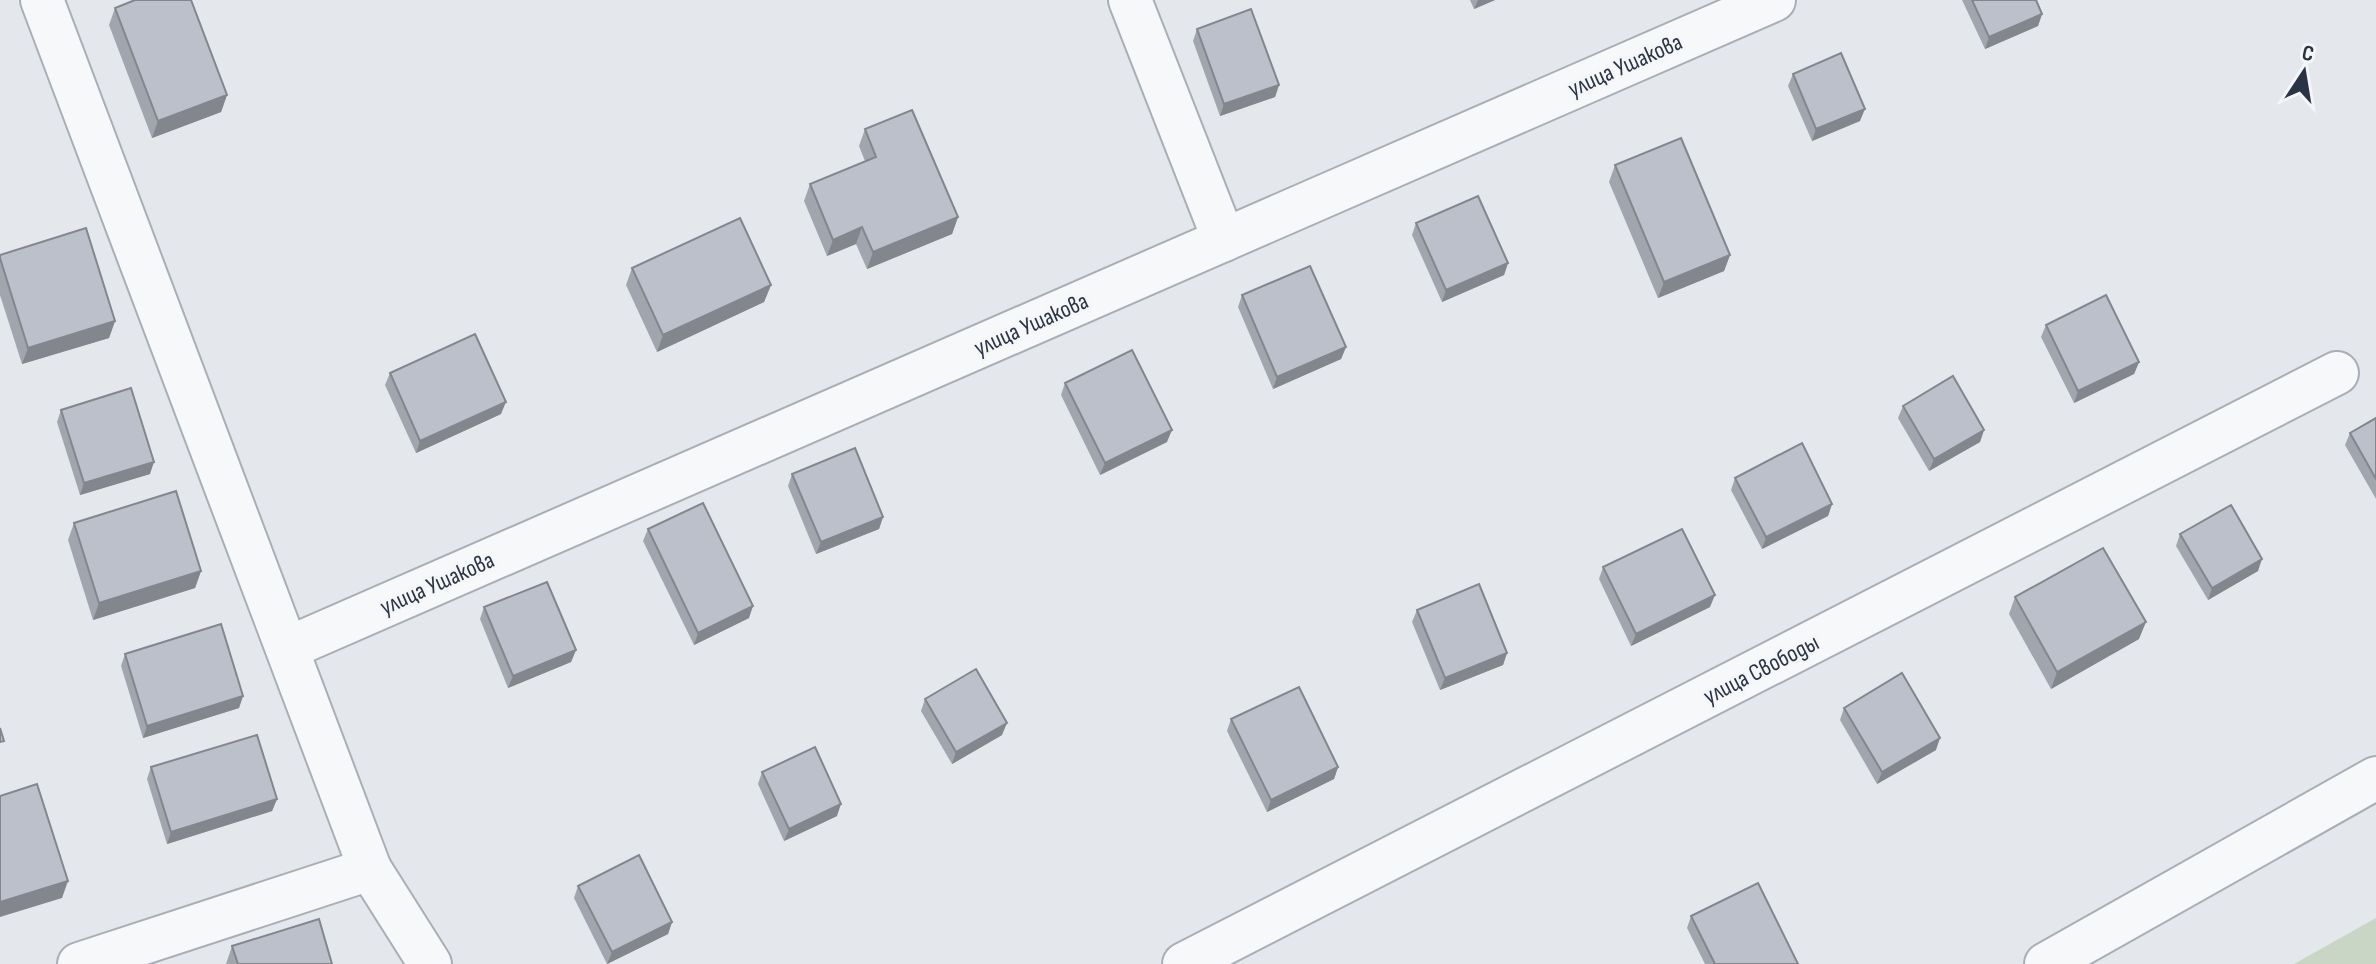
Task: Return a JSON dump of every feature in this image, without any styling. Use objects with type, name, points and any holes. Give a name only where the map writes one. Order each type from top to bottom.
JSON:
[{"type":"street","points":[[42,0],[370,869],[430,964]]},
{"type":"street","points":[[1130,0],[1224,240]]},
{"type":"street","name":"улица Ушакова","points":[[288,648],[1774,0]]},
{"type":"street","name":"улица Свободы","points":[[1184,964],[2337,373]]},
{"type":"street","points":[[2046,964],[2376,778]]},
{"type":"street","points":[[79,964],[370,869]]},
{"type":"green space","points":[[2376,918],[2376,964],[2294,964]]},
{"type":"building","points":[[135,0],[191,0],[227,95],[158,121],[115,8]]},
{"type":"building","points":[[1972,0],[2036,0],[2042,14],[1989,37]]},
{"type":"building","points":[[1251,9],[1279,85],[1224,104],[1197,29]]},
{"type":"building","points":[[1841,53],[1865,109],[1816,129],[1793,74]]},
{"type":"building","points":[[912,110],[958,217],[873,252],[862,227],[833,240],[810,184],[876,157],[865,129]]},
{"type":"building","points":[[1681,138],[1730,255],[1664,282],[1615,165]]},
{"type":"building","points":[[1478,196],[1508,263],[1446,290],[1416,223]]},
{"type":"building","points":[[740,218],[771,285],[663,335],[632,268]]},
{"type":"building","points":[[86,228],[115,321],[28,348],[0,255]]},
{"type":"building","points":[[1310,266],[1346,347],[1277,377],[1242,295]]},
{"type":"building","points":[[2106,295],[2139,362],[2078,391],[2046,325]]},
{"type":"building","points":[[475,334],[506,402],[420,441],[390,373]]},
{"type":"building","points":[[1132,350],[1172,430],[1105,463],[1065,383]]},
{"type":"building","points":[[1953,376],[1984,430],[1934,459],[1903,406]]},
{"type":"building","points":[[131,388],[154,462],[84,483],[61,410]]},
{"type":"building","points":[[2376,418],[2376,479],[2350,433]]},
{"type":"building","points":[[1802,443],[1832,504],[1766,537],[1735,478]]},
{"type":"building","points":[[855,448],[883,517],[821,542],[792,474]]},
{"type":"building","points":[[176,491],[201,571],[99,603],[74,523]]},
{"type":"building","points":[[703,503],[753,606],[698,633],[648,529]]},
{"type":"building","points":[[2231,505],[2262,559],[2212,588],[2180,534]]},
{"type":"building","points":[[1682,529],[1715,595],[1636,634],[1603,567]]},
{"type":"building","points":[[2103,548],[2146,622],[2057,672],[2015,597]]},
{"type":"building","points":[[547,582],[576,650],[513,676],[484,607]]},
{"type":"building","points":[[1479,584],[1507,653],[1445,678],[1417,610]]},
{"type":"building","points":[[221,624],[243,696],[147,726],[125,654]]},
{"type":"building","points":[[976,669],[1007,723],[956,752],[925,699]]},
{"type":"building","points":[[1902,673],[1940,738],[1882,772],[1844,708]]},
{"type":"building","points":[[1299,687],[1338,767],[1271,800],[1231,719]]},
{"type":"building","points":[[257,735],[277,799],[171,832],[151,767]]},
{"type":"building","points":[[815,747],[841,804],[789,829],[762,772]]},
{"type":"building","points":[[37,784],[68,881],[0,902],[0,796]]},
{"type":"building","points":[[639,855],[672,922],[612,952],[578,886]]},
{"type":"building","points":[[1758,883],[1798,964],[1715,964],[1691,916]]},
{"type":"building","points":[[319,919],[332,964],[238,964],[232,946]]}]
